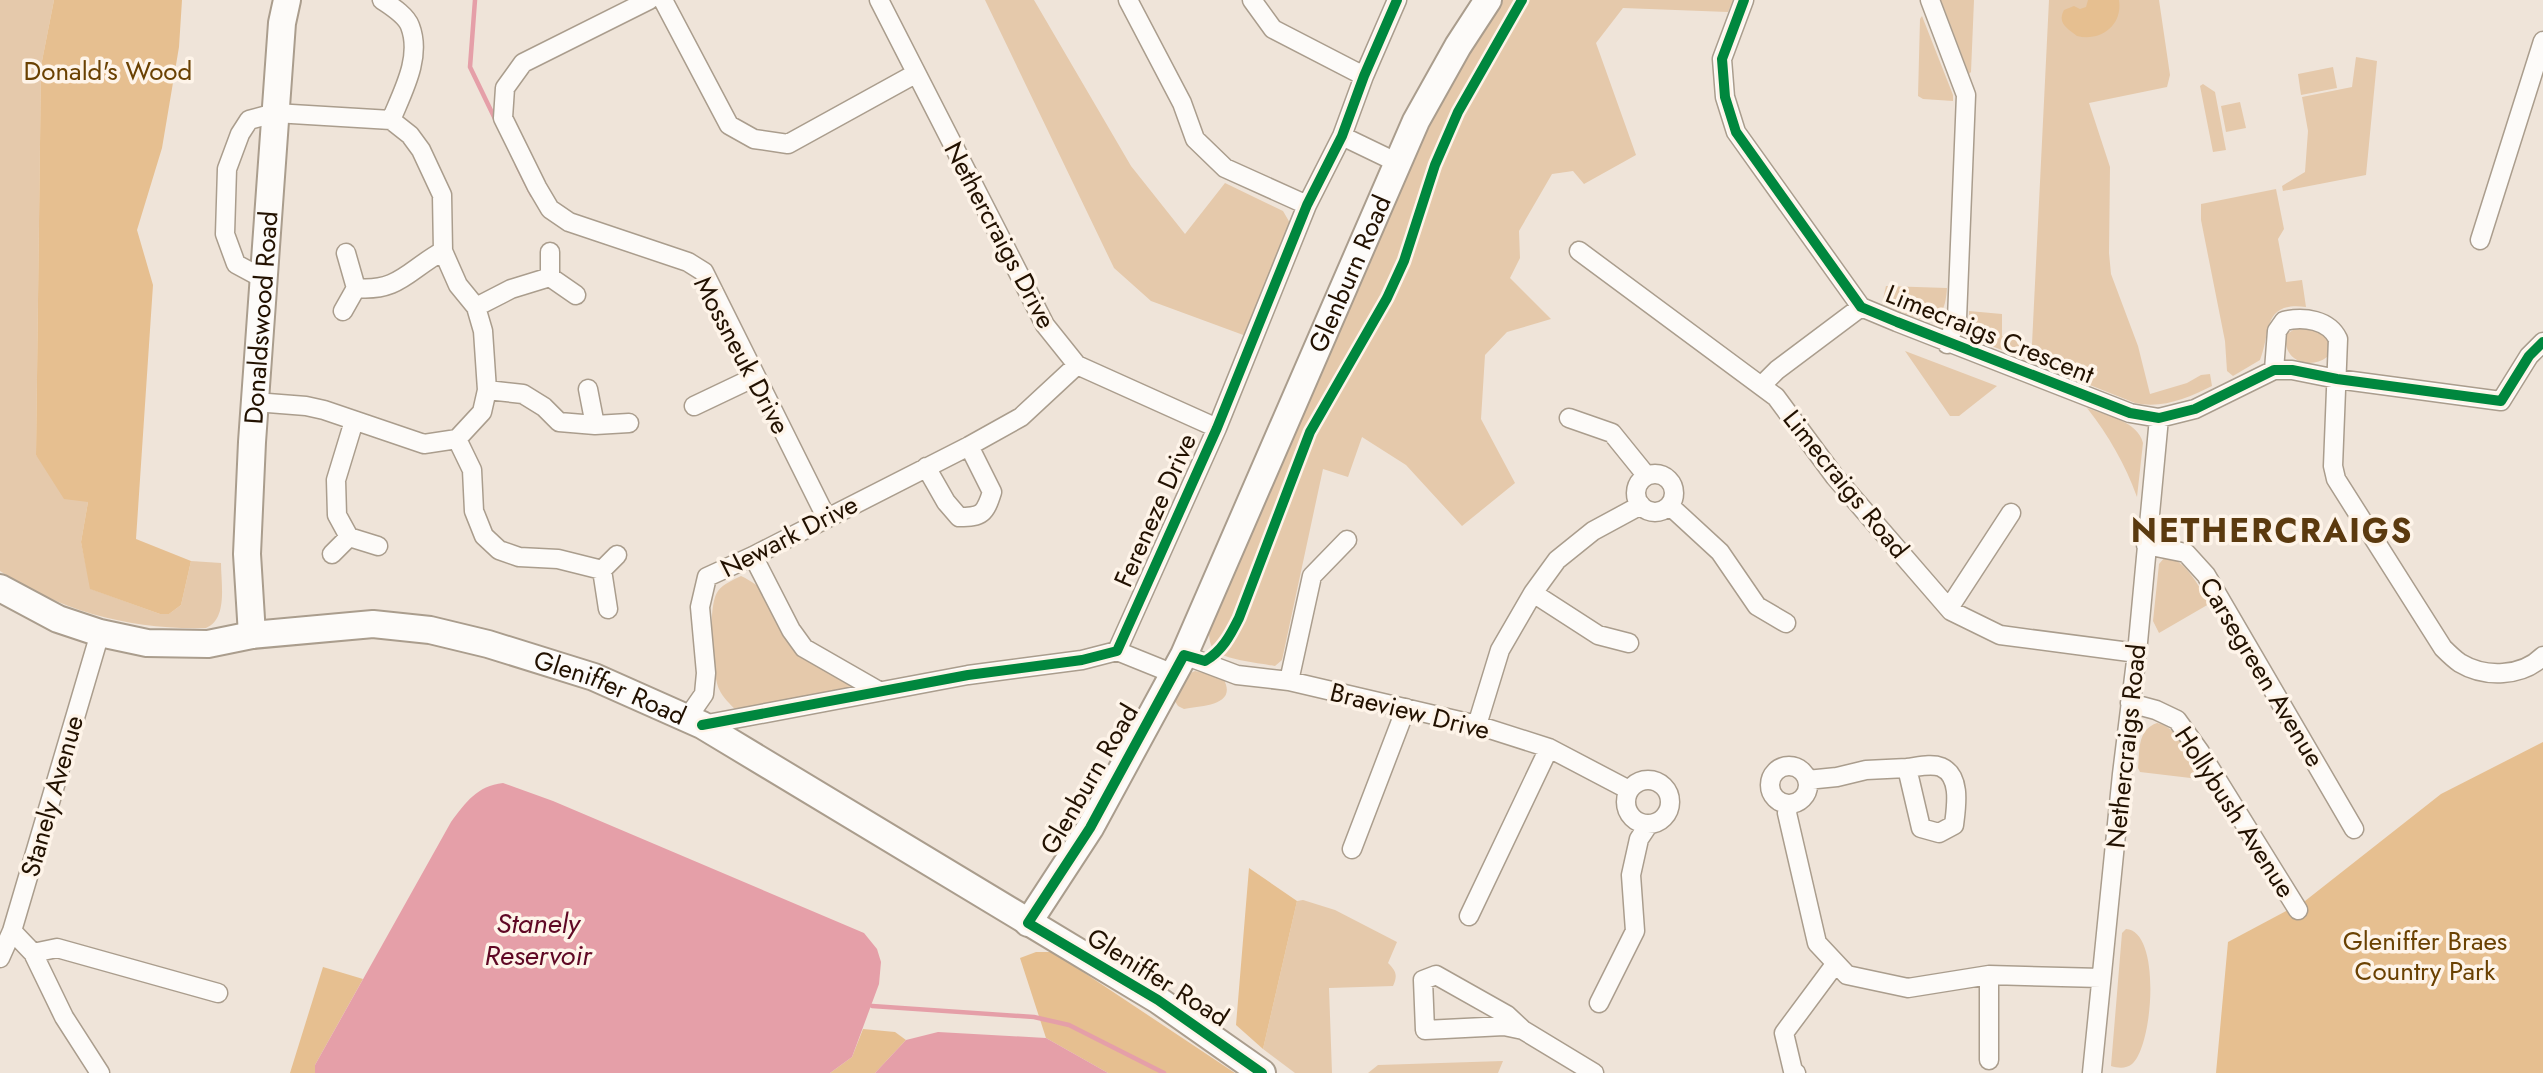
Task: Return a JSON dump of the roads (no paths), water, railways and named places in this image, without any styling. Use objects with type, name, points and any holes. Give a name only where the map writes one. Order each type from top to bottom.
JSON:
[{"type":"street","name":"Donaldswood Road","points":[[252,635],[247,554],[255,402],[282,23],[287,0]]},
{"type":"street","points":[[382,0],[410,24],[414,48],[409,76],[391,120]]},
{"type":"street","name":"Mossneuk Drive","points":[[649,0],[523,64],[505,88],[503,118],[550,209],[569,222],[688,262],[704,272],[825,517]]},
{"type":"street","points":[[663,0],[729,125],[754,139],[788,144],[915,74]]},
{"type":"street","name":"Nethercraigs Drive","points":[[879,0],[1045,325],[1077,365],[1217,428]]},
{"type":"street","points":[[1128,0],[1182,103],[1195,139],[1225,168],[1307,205]]},
{"type":"street","points":[[1252,0],[1273,29],[1364,76]]},
{"type":"street","name":"Fereneze Drive","points":[[1117,651],[1217,428],[1307,205],[1342,136],[1397,0]]},
{"type":"street","name":"Glenburn Road","points":[[1028,923],[1090,828],[1179,664],[1396,163],[1458,46],[1489,0]]},
{"type":"street","name":"Limecraigs Crescent","points":[[1744,0],[1723,59],[1725,97],[1735,132],[1861,307],[1947,344],[2130,413],[2159,418]]},
{"type":"street","points":[[1930,0],[1966,95],[1957,319],[1947,344]]},
{"type":"street","points":[[2480,240],[2543,41]]},
{"type":"street","points":[[255,402],[306,406],[424,444],[457,439],[482,412],[487,390],[483,331],[476,307],[458,285],[443,251],[442,195],[421,150],[410,135],[391,120],[275,113],[249,120],[240,134],[227,169],[225,234],[236,264],[264,279]]},
{"type":"street","points":[[1342,136],[1396,163]]},
{"type":"street","points":[[356,288],[376,289],[394,284],[421,263],[443,251]]},
{"type":"street","name":"Limecraigs Road","points":[[1578,251],[1776,397],[1835,477],[1949,608],[2000,635],[2137,653]]},
{"type":"street","points":[[550,252],[550,276]]},
{"type":"street","points":[[343,311],[356,288],[346,253]]},
{"type":"street","points":[[476,307],[511,289],[550,276]]},
{"type":"street","points":[[550,276],[576,295]]},
{"type":"street","points":[[1761,386],[1777,370],[1861,307]]},
{"type":"street","points":[[2274,370],[2277,331],[2284,321],[2305,319],[2326,324],[2334,330],[2338,339],[2333,466],[2336,479],[2443,648],[2459,663],[2480,671],[2502,673],[2521,671],[2543,656]]},
{"type":"street","points":[[2159,418],[2195,409],[2274,370],[2292,370],[2337,379],[2501,401],[2529,356],[2543,342]]},
{"type":"street","name":"Newark Drive","points":[[695,722],[704,694],[706,673],[699,607],[707,577],[969,446],[1021,417],[1077,365]]},
{"type":"street","points":[[694,406],[755,377]]},
{"type":"street","points":[[588,389],[595,425]]},
{"type":"street","points":[[487,390],[523,394],[544,407],[559,422],[595,425],[629,423]]},
{"type":"street","points":[[1569,418],[1612,433],[1646,475]]},
{"type":"street","name":"Nethercraigs Road","points":[[2092,1073],[2159,418]]},
{"type":"street","points":[[354,421],[336,480],[337,515],[349,537],[378,546]]},
{"type":"street","points":[[457,439],[472,470],[474,511],[484,536],[499,550],[519,557],[558,559],[602,570]]},
{"type":"street","points":[[926,467],[946,502],[959,517],[975,517],[986,509],[992,492],[969,446]]},
{"type":"street","points":[[1658,473],[1669,478],[1675,489],[1670,506],[1652,512],[1640,505],[1637,489],[1646,475],[1658,473]]},
{"type":"street","points":[[1477,725],[1500,650],[1533,593],[1557,560],[1593,531],[1640,505]]},
{"type":"street","points":[[1670,506],[1720,552],[1757,606],[1786,623]]},
{"type":"street","points":[[1949,608],[2011,513]]},
{"type":"street","points":[[332,554],[349,537]]},
{"type":"street","points":[[1289,681],[1312,576],[1347,540]]},
{"type":"street","name":"Carsegreen Avenue","points":[[2146,545],[2186,554],[2206,576],[2354,829]]},
{"type":"street","points":[[602,570],[617,555]]},
{"type":"street","points":[[753,556],[791,630],[804,648],[879,691]]},
{"type":"street","points":[[602,570],[608,609]]},
{"type":"street","name":"Gleniffer Road","points":[[0,588],[58,619],[100,633],[147,643],[208,643],[252,635],[373,624],[430,630],[549,661],[594,677],[695,722],[1157,1000],[1262,1073]]},
{"type":"street","points":[[1533,593],[1598,635],[1629,643]]},
{"type":"street","name":"Stanely Avenue","points":[[0,958],[12,931],[100,633]]},
{"type":"street","points":[[695,722],[968,675],[1082,660],[1117,651],[1179,664]]},
{"type":"street","name":"Braeview Drive","points":[[1179,664],[1289,681],[1477,725],[1549,748],[1629,790]]},
{"type":"street","name":"Hollybush Avenue","points":[[2130,703],[2156,710],[2177,720],[2200,752],[2298,910]]},
{"type":"street","points":[[1352,849],[1406,708]]},
{"type":"street","points":[[1469,916],[1549,748]]},
{"type":"street","points":[[1788,765],[1805,774],[1807,780],[1806,792],[1802,798],[1789,804],[1773,795],[1770,782],[1776,770],[1788,765]]},
{"type":"street","points":[[1807,780],[1866,770],[1907,768]]},
{"type":"street","points":[[1599,1003],[1635,932],[1631,875],[1640,839],[1649,824],[1663,818],[1667,812],[1669,797],[1666,790],[1651,780],[1639,782],[1629,790],[1626,803],[1631,816],[1649,824]]},
{"type":"street","points":[[1789,804],[1787,813],[1817,943],[1847,975],[1908,988],[1989,975],[2101,978]]},
{"type":"street","points":[[12,931],[33,953],[64,1017],[100,1073]]},
{"type":"street","points":[[33,953],[57,948],[218,993]]},
{"type":"street","points":[[1796,1073],[1793,1071],[1784,1033],[1836,963]]},
{"type":"street","points":[[1523,1030],[1504,1026],[1425,1030],[1423,980],[1436,975],[1507,1015],[1523,1030],[1594,1073]]},
{"type":"street","points":[[1989,975],[1989,1060]]},
{"type":"water","name":"Stanely Reservoir","points":[[503,783],[553,801],[864,933],[877,949],[881,962],[879,984],[852,1057],[830,1073],[315,1073],[315,1065],[451,822],[479,791]]},
{"type":"water","points":[[938,1032],[1046,1038],[1108,1073],[875,1073],[906,1040]]},
{"type":"waterway","points":[[475,0],[470,67],[497,123]]},
{"type":"waterway","points":[[517,165],[532,195]]},
{"type":"waterway","points":[[872,1006],[1034,1017],[1069,1025],[1164,1073]]},
{"type":"district","name":"NETHERCRAIGS","points":[[2272,530]]},
{"type":"park label","name":"Donald's Wood","points":[[108,71]]},
{"type":"park label","name":"Gleniffer Braes Country Park","points":[[2425,956]]}]
